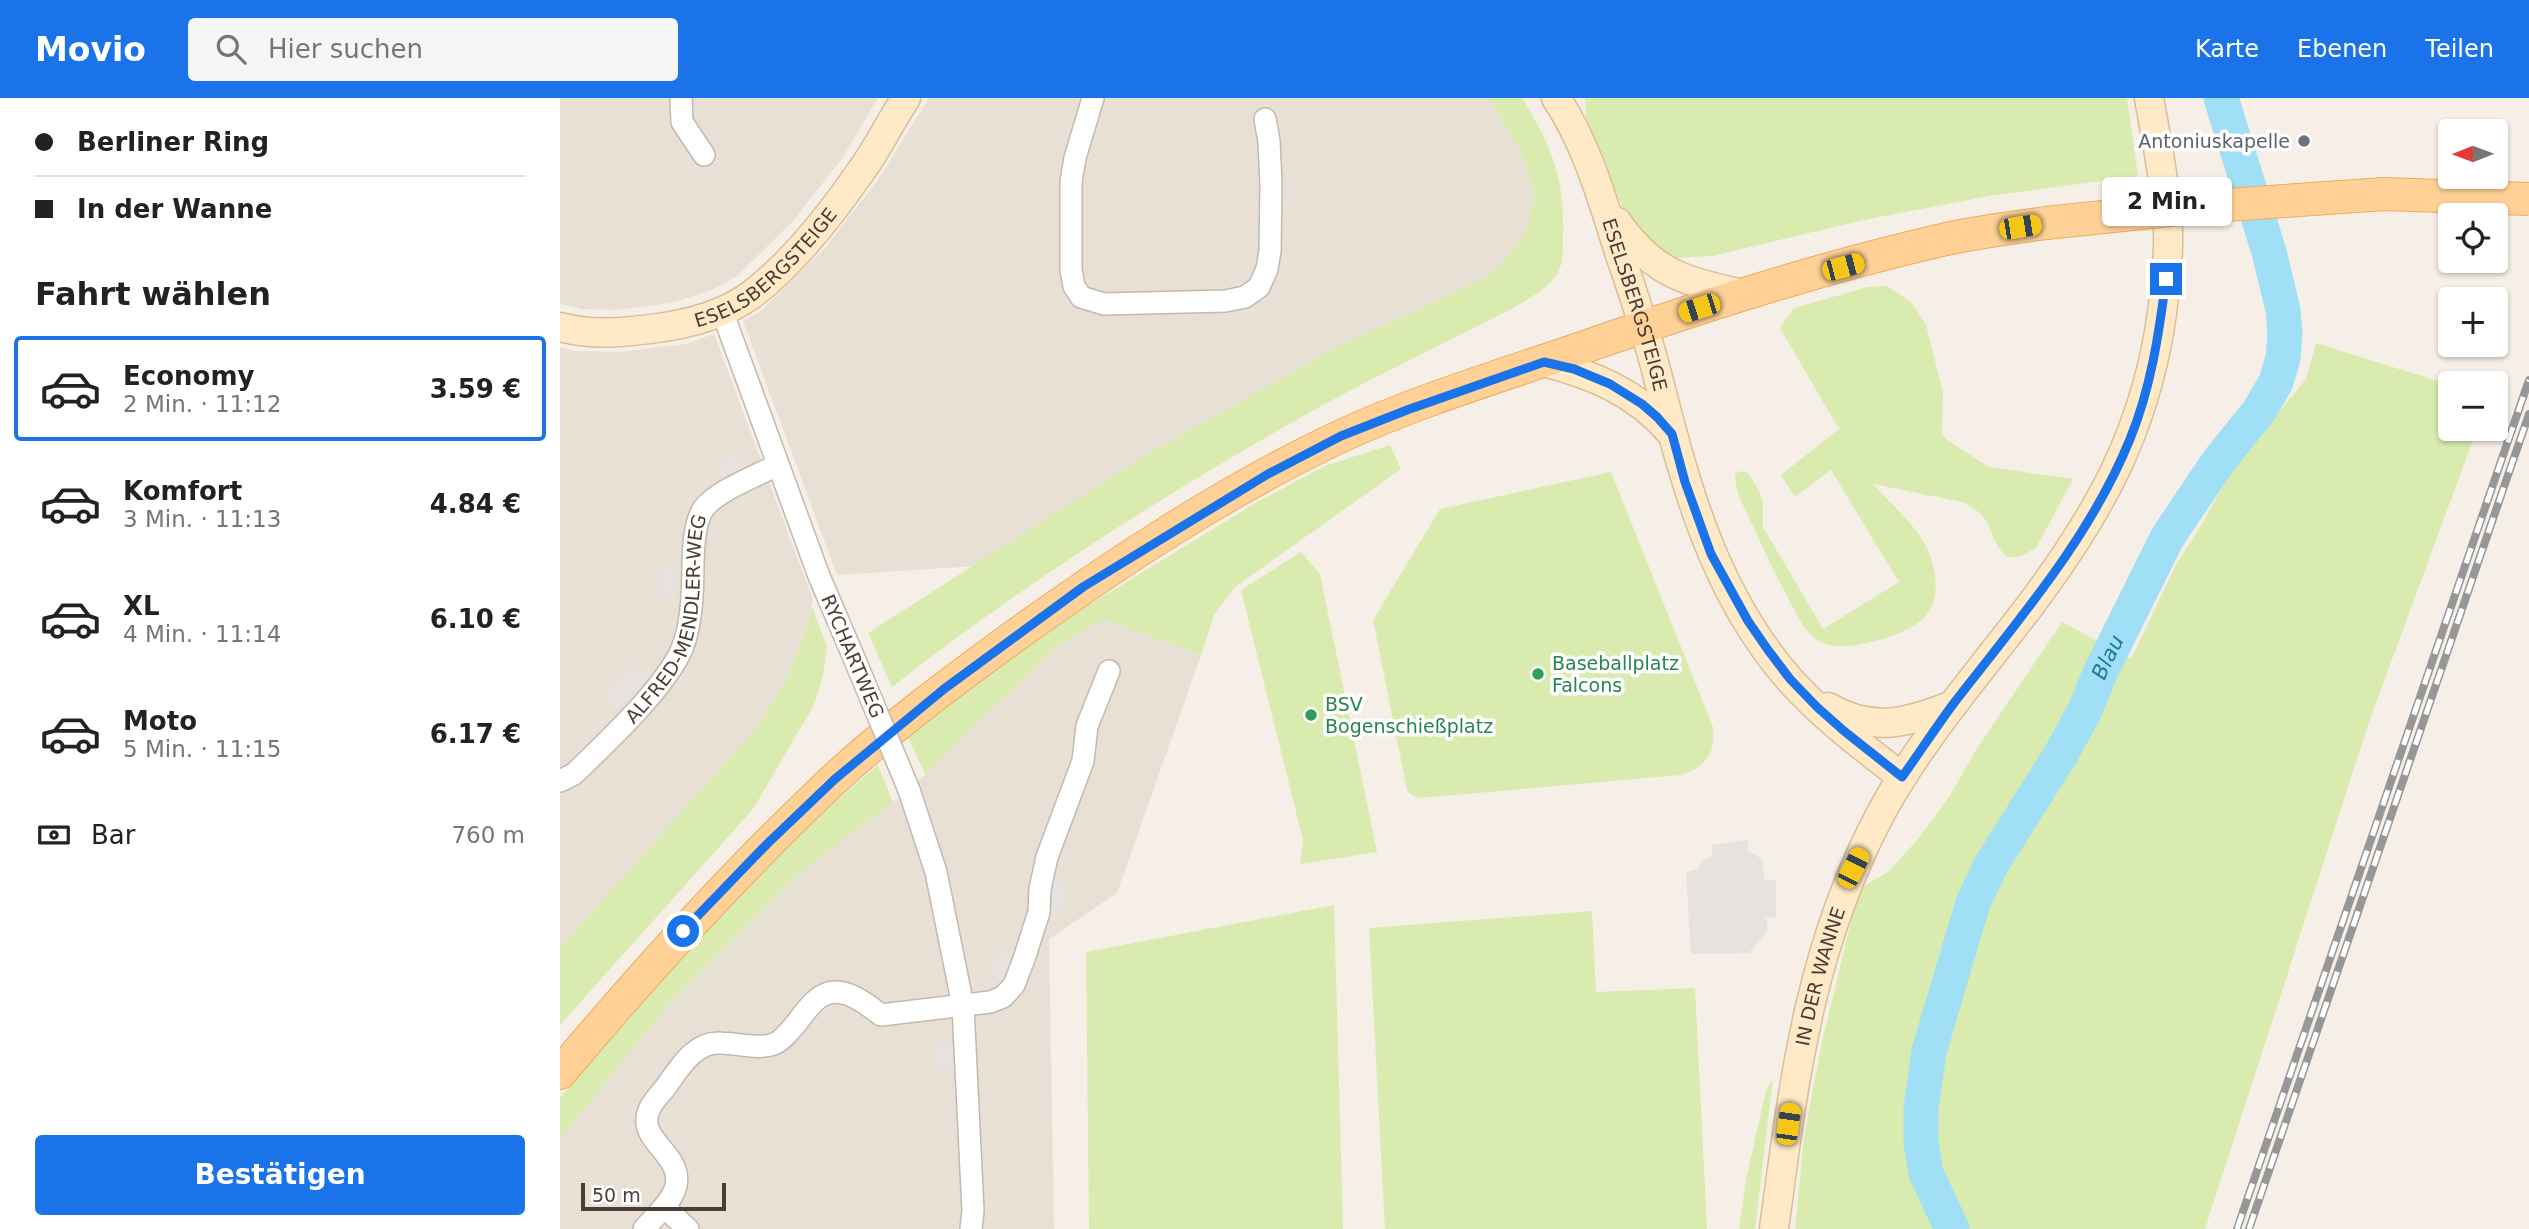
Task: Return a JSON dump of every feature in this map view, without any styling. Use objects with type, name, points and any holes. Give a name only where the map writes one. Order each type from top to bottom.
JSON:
[{"type":"main road","points":[[560,1073],[674,941],[777,835],[835,779],[907,718],[1083,587],[1268,474],[1352,432],[1644,326],[1742,294],[1943,240],[2046,223],[2199,207],[2384,194],[2529,199]]},
{"type":"street","points":[[681,98],[682,122],[704,155]]},
{"type":"street","name":"ESELSBERGSTEIGE","points":[[560,327],[578,332],[619,334],[681,325],[722,311],[750,295],[810,236],[862,170],[906,98]]},
{"type":"street","points":[[1093,98],[1075,158],[1071,182],[1071,270],[1074,286],[1081,297],[1104,304],[1225,301],[1245,297],[1259,287],[1267,269],[1270,251],[1271,184],[1265,119]]},
{"type":"street","name":"ESELSBERGSTEIGE","points":[[1556,98],[1598,189],[1644,326],[1685,482],[1711,554],[1748,621],[1782,669],[1844,731],[1902,777]]},
{"type":"street","name":"IN DER WANNE","points":[[1774,1229],[1797,1065],[1820,966],[1853,868],[1902,777],[1952,705],[2060,565],[2097,508],[2131,436],[2149,382],[2166,279],[2168,234],[2164,187],[2149,98]]},
{"type":"street","points":[[1598,189],[1628,238],[1656,265],[1695,283],[1742,294]]},
{"type":"street","name":"RYCHARTWEG","points":[[722,311],[819,576],[909,790],[936,872],[963,1006],[973,1211],[971,1229]]},
{"type":"street","points":[[1544,362],[1594,377],[1620,389],[1657,417],[1672,434]]},
{"type":"street","name":"ALFRED-MENDLER-WEG","points":[[560,781],[575,774],[643,702],[668,674],[682,648],[692,599],[695,543],[703,509],[714,498],[777,465]]},
{"type":"street","points":[[644,1229],[664,1207],[676,1187],[675,1170],[665,1150],[651,1137],[646,1124],[649,1110],[685,1060],[702,1046],[718,1042],[760,1046],[774,1044],[816,1000],[827,993],[858,997],[881,1015],[990,1002],[1003,997],[1014,985],[1039,912],[1040,889],[1047,857],[1083,761],[1087,726],[1109,671]]},
{"type":"street","points":[[1802,691],[1833,710],[1866,722],[1882,724],[1920,718],[1952,705]]},
{"type":"street","points":[[664,1207],[688,1229]]},
{"type":"shaded area","points":[[560,98],[878,98],[843,157],[793,221],[737,276],[712,290],[675,302],[618,310],[582,309],[560,304]]},
{"type":"shaded area","points":[[929,98],[1489,98],[1520,150],[1535,195],[1526,232],[1502,264],[1487,277],[1332,350],[1151,452],[976,566],[837,575],[743,321],[761,311],[825,248],[877,181]]},
{"type":"shaded area","points":[[714,334],[813,600],[806,630],[788,676],[759,725],[560,948],[560,347],[576,351],[620,352],[685,344]]},
{"type":"shaded area","points":[[737,453],[744,470],[724,480],[716,462]]},
{"type":"shaded area","points":[[658,567],[677,567],[677,597],[658,597]]},
{"type":"shaded area","points":[[1103,619],[1201,655],[1117,893],[1049,939],[1054,1229],[560,1229],[560,1139],[671,1001],[799,873],[909,790],[1056,647]]},
{"type":"shaded area","points":[[636,664],[650,677],[618,709],[604,696]]},
{"type":"shaded area","points":[[1748,840],[1748,851],[1762,859],[1764,880],[1776,880],[1776,917],[1766,918],[1768,930],[1749,953],[1691,954],[1686,872],[1698,869],[1702,861],[1712,856],[1712,845]]},
{"type":"shaded area","points":[[1055,880],[1069,885],[1055,922],[1041,916]]},
{"type":"shaded area","points":[[1000,945],[1015,950],[1001,986],[986,981]]},
{"type":"shaded area","points":[[952,1042],[955,1068],[937,1070],[934,1044]]},
{"type":"green space","points":[[1489,98],[1522,98],[1555,164],[1562,197],[1563,250],[1559,270],[1549,284],[1515,307],[1317,409],[1186,485],[1036,582],[892,687],[868,633],[1151,452],[1332,350],[1487,277],[1502,264],[1526,232],[1535,195],[1520,150]]},
{"type":"green space","points":[[1585,98],[2127,98],[2138,176],[1989,196],[1864,220],[1712,256],[1674,258],[1648,246],[1629,221],[1587,128]]},
{"type":"green space","points":[[1887,286],[1912,303],[1926,325],[1943,393],[1942,434],[1947,440],[1989,467],[2073,479],[2036,548],[2019,557],[2008,557],[1996,543],[1982,515],[1962,502],[1873,484],[1912,525],[1925,544],[1934,569],[1934,599],[1928,613],[1920,621],[1895,635],[1863,644],[1834,646],[1817,640],[1803,626],[1741,501],[1735,474],[1741,471],[1748,473],[1758,489],[1763,502],[1763,527],[1823,629],[1899,582],[1831,470],[1795,497],[1781,475],[1839,429],[1780,328],[1794,308],[1868,287]]},
{"type":"green space","points":[[2316,343],[2438,381],[2438,441],[2473,441],[2369,722],[2205,1229],[1795,1229],[1804,1137],[1822,1042],[1859,889],[1888,872],[1919,838],[1949,797],[1976,750],[2062,622],[2131,659],[2176,565],[2234,466],[2306,379]]},
{"type":"green space","points":[[1390,445],[1401,469],[1235,587],[1214,615],[1201,655],[1103,619],[1056,647],[925,774],[908,737],[974,683],[1038,636],[1259,501],[1325,466]]},
{"type":"green space","name":"Baseballplatz Falcons","points":[[1611,472],[1713,727],[1713,744],[1708,758],[1697,768],[1681,775],[1427,797],[1412,795],[1407,790],[1373,620],[1440,509]]},
{"type":"green space","name":"BSV Bogenschießplatz","points":[[1301,552],[1320,574],[1377,852],[1300,864],[1303,840],[1241,590]]},
{"type":"green space","points":[[812,607],[827,647],[823,676],[814,705],[753,809],[560,1025],[560,948],[759,725],[788,676]]},
{"type":"green space","points":[[878,765],[893,802],[799,873],[671,1001],[560,1139],[560,1098],[618,1027],[719,914],[823,812]]},
{"type":"green space","points":[[1334,905],[1343,1229],[1089,1229],[1086,952]]},
{"type":"green space","points":[[1592,911],[1596,992],[1695,988],[1707,1229],[1385,1229],[1369,928]]},
{"type":"green space","points":[[1773,1079],[1755,1229],[1739,1229],[1746,1180],[1766,1090]]},
{"type":"waterway","name":"Blau","points":[[1952,1229],[1926,1173],[1921,1143],[1921,1108],[1929,1051],[1973,903],[1991,865],[2061,754],[2085,710],[2101,671],[2167,538],[2218,462],[2259,411],[2276,382],[2283,358],[2283,310],[2269,252],[2221,98]]},
{"type":"railway","points":[[2237,1229],[2529,380]]},
{"type":"railway","points":[[2249,1229],[2529,414]]},
{"type":"place","name":"Antoniuskapelle","points":[[2304,141]]},
{"type":"place","name":"Baseballplatz Falcons","points":[[1538,674]]},
{"type":"place","name":"BSV Bogenschießplatz","points":[[1311,715]]},
{"type":"route","points":[[683,931],[767,844],[835,779],[981,660],[1083,587],[1268,474],[1341,436],[1544,362],[1574,369],[1620,389],[1642,404],[1672,434],[1685,482],[1711,554],[1748,621],[1790,679],[1817,707],[1902,777],[1952,705],[2060,565],[2113,478],[2131,436],[2149,382],[2166,279]]}]
